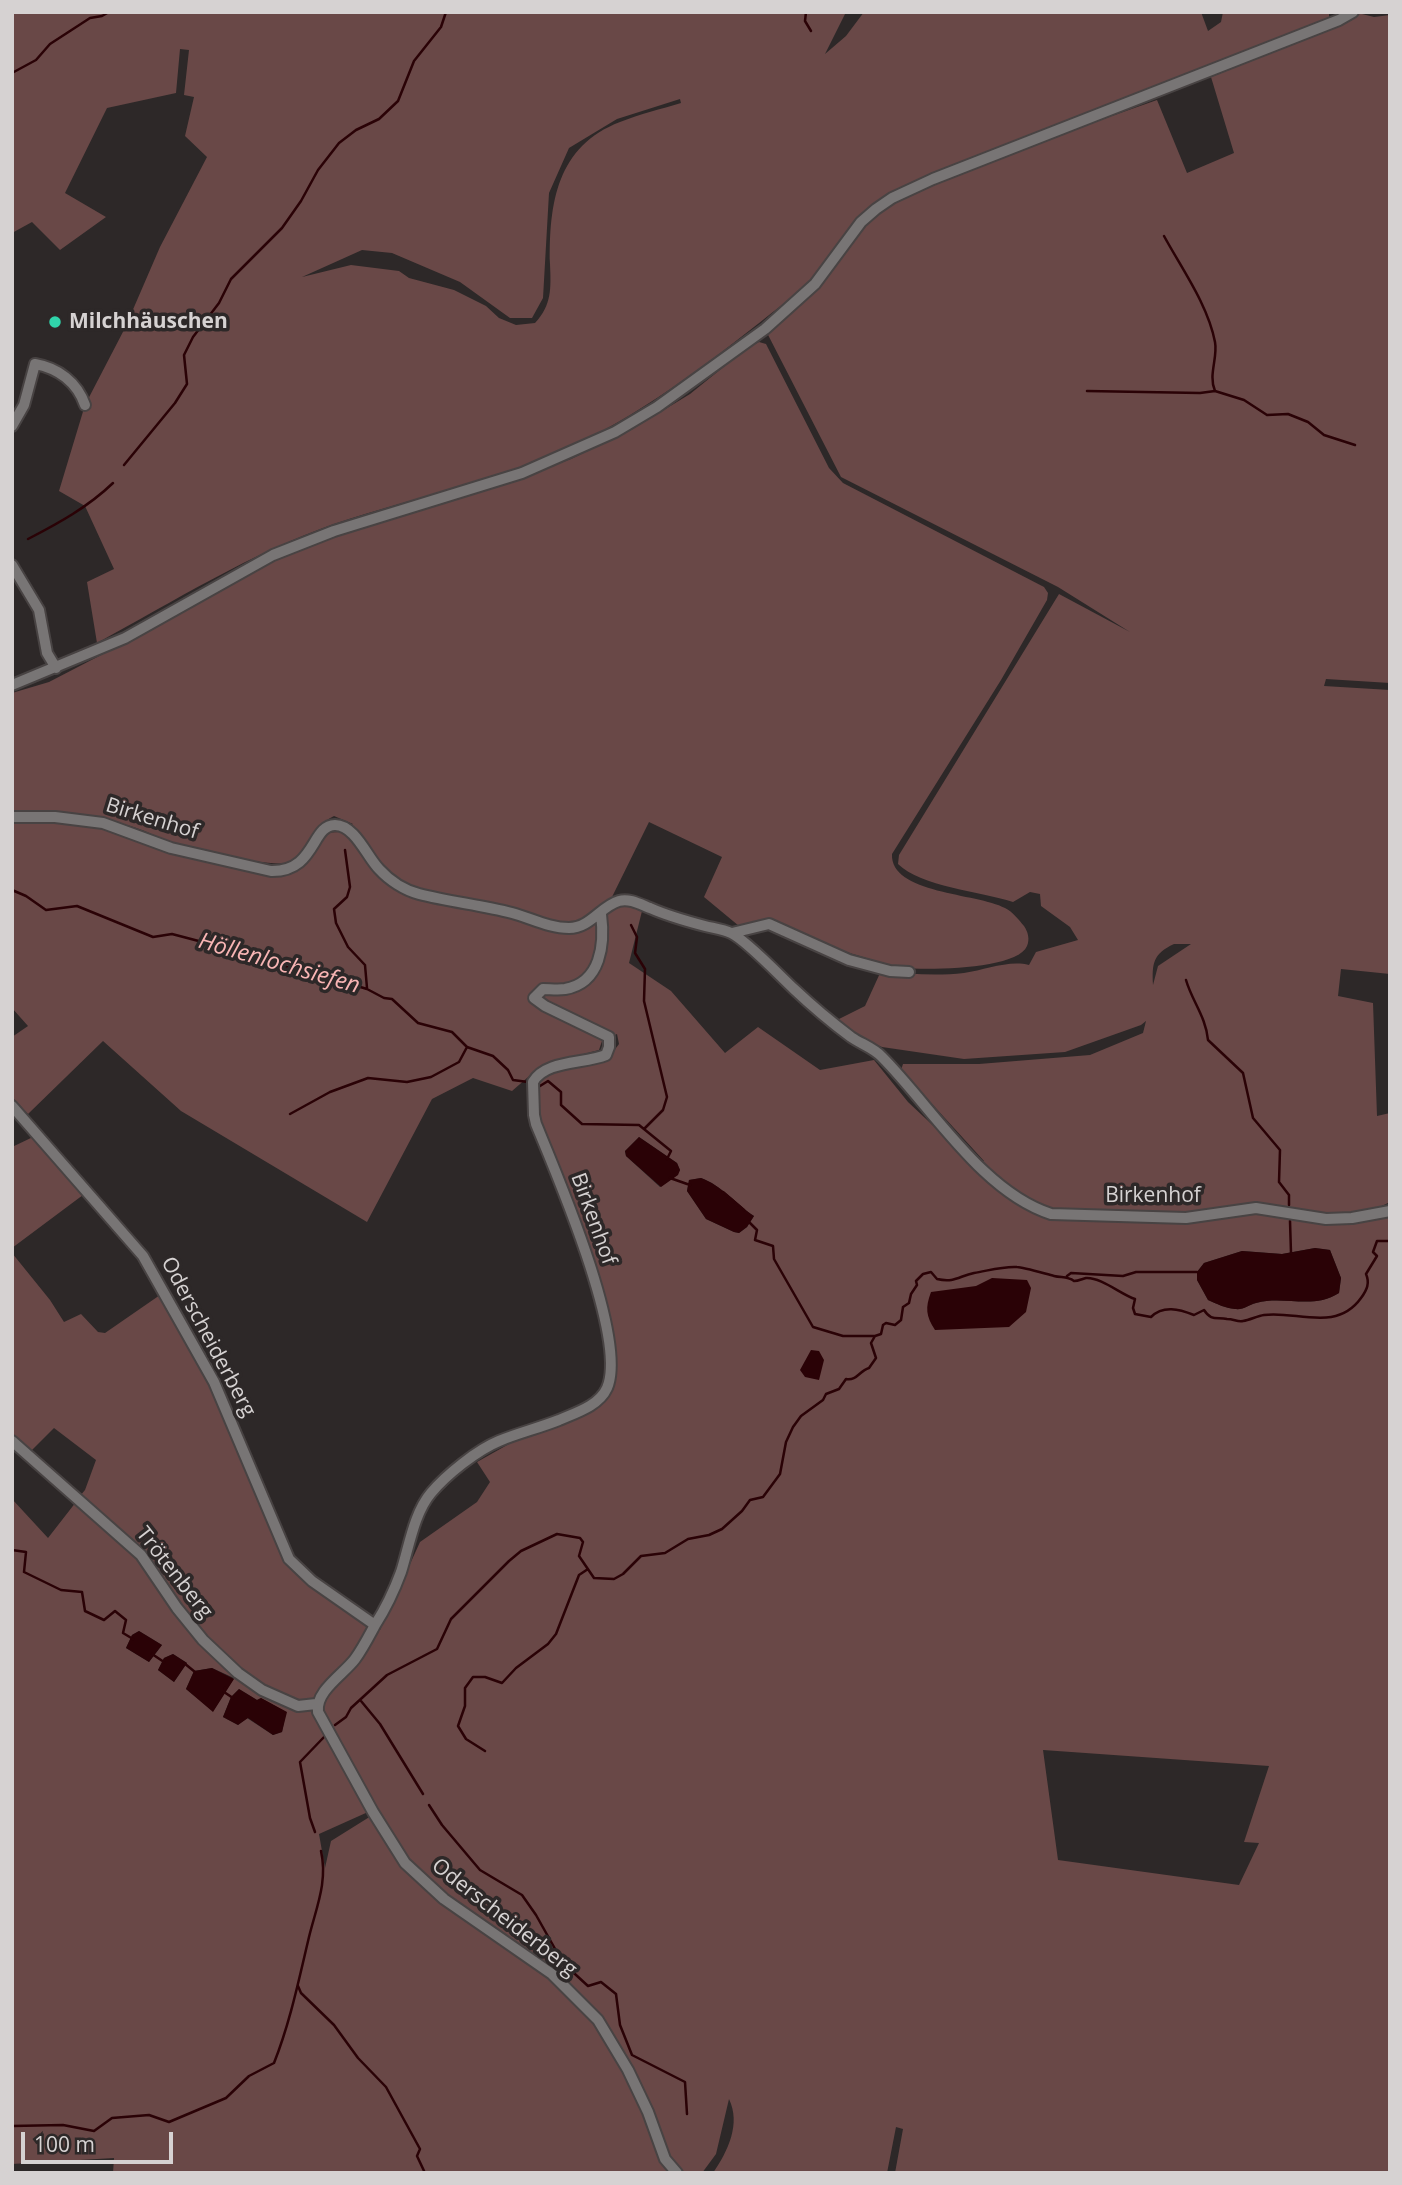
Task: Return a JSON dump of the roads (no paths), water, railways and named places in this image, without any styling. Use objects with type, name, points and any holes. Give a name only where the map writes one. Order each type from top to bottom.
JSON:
[{"type":"street","points":[[12,685],[125,638],[273,555],[334,531],[522,473],[582,448],[636,421],[713,369],[800,298],[828,270],[861,222],[892,198],[933,179],[1339,20],[1353,12]]},
{"type":"street","points":[[12,426],[24,405],[35,364],[47,366],[65,375],[85,405]]},
{"type":"street","points":[[12,565],[38,610],[47,653],[56,668]]},
{"type":"street","name":"Birkenhof","points":[[12,817],[55,817],[103,823],[171,848],[271,871],[293,868],[302,862],[320,833],[336,825],[344,827],[352,834],[379,870],[399,885],[416,893],[567,928],[579,928],[618,901],[629,901],[732,933],[821,1013],[853,1038],[880,1054],[980,1166],[1011,1193],[1036,1209],[1051,1214],[1186,1218],[1256,1208],[1326,1219],[1389,1212]]},
{"type":"street","name":"Birkenhof","points":[[375,1625],[390,1601],[421,1511],[436,1488],[474,1456],[495,1443],[591,1405],[608,1387],[612,1364],[598,1296],[591,1268],[534,1115],[533,1082],[543,1070],[595,1060],[606,1055],[609,1037],[534,998],[543,989],[564,989],[576,985],[594,971],[604,943],[600,914]]},
{"type":"street","name":"Birkenhof","points":[[732,933],[769,924],[849,960],[890,971],[909,972]]},
{"type":"street","name":"Oderscheiderberg","points":[[12,1106],[143,1256],[214,1382],[289,1559],[312,1581],[375,1625]]},
{"type":"street","name":"Trötenberg","points":[[12,1441],[141,1555],[177,1608],[203,1640],[238,1673],[262,1690],[298,1706],[316,1704]]},
{"type":"street","points":[[316,1704],[355,1659],[375,1625]]},
{"type":"street","name":"Oderscheiderberg","points":[[316,1704],[317,1712],[405,1863],[444,1899],[552,1974],[598,2020],[628,2070],[648,2112],[665,2158],[677,2173]]},
{"type":"waterway","points":[[12,73],[36,60],[50,44],[90,18],[109,12]]},
{"type":"waterway","points":[[124,465],[175,403],[187,384],[184,355],[193,337],[219,303],[231,279],[282,228],[318,170],[339,143],[356,130],[379,119],[398,101],[414,61],[441,27],[446,12]]},
{"type":"waterway","points":[[806,12],[805,21],[811,31]]},
{"type":"waterway","points":[[1164,236],[1194,288],[1212,328],[1216,348],[1212,379],[1215,391]]},
{"type":"waterway","points":[[1087,391],[1215,391],[1244,400],[1267,415],[1288,414],[1308,422],[1324,435],[1355,445]]},
{"type":"waterway","points":[[28,539],[73,514],[113,483]]},
{"type":"waterway","points":[[345,850],[350,887],[347,897],[334,909],[336,923],[348,947],[365,965],[367,988]]},
{"type":"waterway","name":"Höllenlochsiefen","points":[[12,890],[46,910],[77,906],[153,937],[172,934],[229,949],[241,956],[257,955],[304,974],[324,976],[367,989],[392,999],[418,1023],[452,1032],[467,1047],[493,1056],[508,1070],[513,1080],[528,1082]]},
{"type":"waterway","points":[[631,925],[637,937],[635,953],[645,969],[644,1001],[667,1097],[663,1110],[644,1129]]},
{"type":"waterway","points":[[1186,980],[1205,1024],[1208,1040],[1243,1073],[1253,1118],[1280,1150],[1279,1182],[1289,1195],[1289,1205]]},
{"type":"waterway","points":[[290,1114],[330,1092],[368,1078],[407,1082],[431,1077],[459,1062],[467,1047]]},
{"type":"waterway","name":"Höllenlochsiefen","points":[[540,1086],[548,1081],[561,1092],[561,1105],[582,1124],[639,1125],[671,1151],[667,1159]]},
{"type":"waterway","name":"Höllenlochsiefen","points":[[670,1178],[690,1185]]},
{"type":"waterway","name":"Höllenlochsiefen","points":[[723,1192],[744,1210]]},
{"type":"waterway","points":[[1290,1221],[1291,1253]]},
{"type":"waterway","name":"Höllenlochsiefen","points":[[749,1222],[757,1230],[755,1240],[773,1246],[774,1259],[813,1327],[843,1336],[875,1336]]},
{"type":"waterway","points":[[335,1725],[387,1675],[437,1649],[451,1619],[521,1551],[557,1534],[580,1538],[583,1542],[579,1556],[594,1578],[614,1579],[641,1556],[665,1553],[688,1539],[722,1529],[750,1500],[763,1497],[780,1474],[786,1442],[801,1416],[823,1400],[826,1394],[839,1389],[846,1379],[853,1379],[869,1368],[876,1358],[871,1343],[875,1336],[881,1334],[886,1323],[895,1325],[901,1320],[903,1307],[909,1303],[917,1285],[916,1281],[923,1274],[931,1272],[937,1279],[948,1280],[995,1269],[1017,1267],[1074,1281],[1092,1278],[1135,1299],[1135,1314],[1151,1317],[1171,1309],[1194,1315],[1204,1310],[1211,1317],[1239,1321],[1276,1314],[1315,1318],[1340,1315],[1351,1309],[1365,1292],[1368,1280],[1366,1274],[1377,1256],[1373,1252],[1377,1241],[1390,1241]]},
{"type":"waterway","points":[[1067,1276],[1071,1273],[1123,1276],[1136,1272],[1197,1272]]},
{"type":"waterway","points":[[12,1550],[26,1552],[24,1572],[61,1590],[82,1592],[85,1611],[104,1620],[115,1611],[126,1620],[123,1633],[133,1639]]},
{"type":"waterway","points":[[485,1751],[466,1739],[458,1726],[465,1706],[465,1688],[473,1677],[485,1677],[502,1683],[516,1668],[548,1644],[556,1634],[579,1575],[588,1569]]},
{"type":"waterway","points":[[152,1654],[164,1662]]},
{"type":"waterway","points":[[184,1663],[195,1672]]},
{"type":"waterway","points":[[225,1688],[224,1692],[233,1698]]},
{"type":"waterway","points":[[361,1701],[380,1724],[423,1794]]},
{"type":"waterway","points":[[315,1832],[300,1762],[325,1736]]},
{"type":"waterway","points":[[429,1805],[442,1825],[480,1870],[522,1895],[563,1963],[588,1986],[601,1982],[616,1994],[620,2025],[632,2055],[685,2082],[687,2114]]},
{"type":"waterway","points":[[12,2126],[63,2125],[94,2131],[112,2118],[149,2115],[169,2122],[226,2098],[249,2076],[274,2063],[289,2017],[320,1895],[323,1873],[321,1851]]},
{"type":"waterway","points":[[298,1986],[301,1993],[334,2025],[358,2058],[386,2087],[420,2149],[417,2156],[425,2173]]},
{"type":"place","name":"Milchhäuschen","points":[[55,322]]}]
